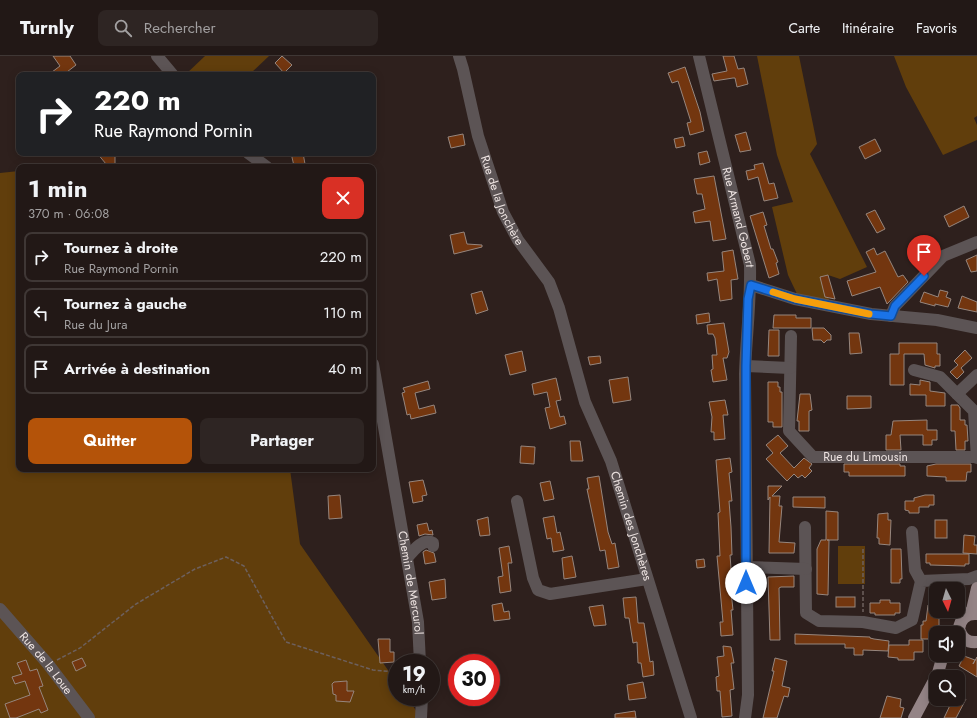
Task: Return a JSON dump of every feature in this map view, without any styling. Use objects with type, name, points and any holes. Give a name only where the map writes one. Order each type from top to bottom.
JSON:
[{"type":"main road","points":[[960,626],[963,618],[972,614],[975,582]]},
{"type":"main road","points":[[965,639],[976,642]]},
{"type":"main road","points":[[914,718],[938,673],[941,662]]},
{"type":"street","points":[[157,56],[170,72]]},
{"type":"street","name":"Rue de la Jonchère","points":[[459,56],[464,69],[478,136],[502,212],[518,240],[549,282],[567,335]]},
{"type":"street","name":"Rue Armand Gobert","points":[[700,56],[750,265],[751,285],[748,299],[746,366],[746,567],[748,695],[745,718]]},
{"type":"street","points":[[252,156],[263,164]]},
{"type":"street","points":[[891,316],[895,306],[943,256],[977,242]]},
{"type":"street","points":[[751,285],[795,299],[871,314],[937,320],[977,328]]},
{"type":"street","name":"Chemin des Jonchères","points":[[567,335],[585,402],[611,461],[691,718]]},
{"type":"street","name":"Rue du Limousin","points":[[791,336],[789,431],[813,457],[976,457]]},
{"type":"street","points":[[746,366],[790,368]]},
{"type":"street","points":[[914,370],[940,377],[974,411],[976,457]]},
{"type":"street","points":[[957,394],[977,375]]},
{"type":"street","name":"Chemin de Mercurol","points":[[376,381],[418,622],[420,654]]},
{"type":"street","points":[[518,501],[533,578],[538,590],[550,594],[648,579]]},
{"type":"street","points":[[805,527],[806,613],[819,621],[863,622],[896,628],[912,620],[921,581],[915,570],[912,532]]},
{"type":"street","points":[[407,558],[424,542],[429,541],[433,543],[433,546]]},
{"type":"street","points":[[746,567],[806,569]]},
{"type":"street","points":[[921,581],[975,582]]},
{"type":"street","name":"Rue de la Loue","points":[[0,609],[48,664],[89,718]]},
{"type":"street","points":[[421,718],[422,706]]},
{"type":"path","points":[[863,549],[863,622]]},
{"type":"path","points":[[48,664],[80,648],[136,604],[195,569],[226,557],[244,566],[286,642],[374,670],[388,671]]},
{"type":"shaded area","points":[[205,56],[269,56],[252,72],[188,72]]},
{"type":"shaded area","points":[[757,56],[799,56],[817,144],[810,154],[867,267],[840,279],[828,275],[820,277],[830,302],[797,294],[788,275],[772,207],[793,202],[777,155]]},
{"type":"shaded area","points":[[894,56],[977,56],[977,116],[974,118],[977,125],[977,140],[943,155],[906,87]]},
{"type":"shaded area","points":[[16,171],[16,472],[290,472],[300,544],[388,670],[388,706],[413,706],[421,718],[0,718],[0,173]]},
{"type":"shaded area","points":[[838,546],[865,546],[865,584],[838,584]]},
{"type":"building","points":[[53,56],[70,56],[76,65],[67,72],[52,72],[60,66]]},
{"type":"building","points":[[282,56],[292,65],[283,72],[275,63]]},
{"type":"building","points":[[723,56],[734,56],[738,69],[744,68],[748,84],[737,87],[735,78],[714,81],[712,74],[727,71]]},
{"type":"building","points":[[685,67],[700,112],[704,131],[690,135],[687,123],[691,122],[678,81],[672,83],[668,73]]},
{"type":"building","points":[[746,132],[751,150],[740,152],[735,135]]},
{"type":"building","points":[[463,134],[465,145],[451,148],[448,137]]},
{"type":"building","points":[[683,137],[685,146],[676,148],[674,139]]},
{"type":"building","points":[[875,139],[881,151],[865,159],[859,147]]},
{"type":"building","points":[[707,151],[710,162],[700,165],[698,153]]},
{"type":"building","points":[[99,156],[115,156],[115,164],[106,164]]},
{"type":"building","points":[[292,156],[304,156],[305,164],[294,164]]},
{"type":"building","points":[[763,163],[769,184],[774,183],[778,198],[764,201],[758,177],[748,180],[746,171],[755,169],[754,165]]},
{"type":"building","points":[[714,176],[726,239],[713,241],[710,221],[695,223],[693,212],[705,209],[702,194],[697,194],[694,179]]},
{"type":"building","points":[[964,206],[969,217],[949,227],[944,216]]},
{"type":"building","points":[[875,210],[885,229],[877,233],[866,214]]},
{"type":"building","points":[[763,212],[767,225],[764,226],[771,249],[773,249],[778,262],[776,263],[779,274],[769,278],[750,216]]},
{"type":"building","points":[[464,232],[467,244],[482,245],[482,247],[454,254],[450,235]]},
{"type":"building","points":[[920,240],[928,248],[916,261],[908,252]]},
{"type":"building","points":[[874,248],[877,255],[885,251],[898,277],[903,275],[908,282],[887,304],[880,287],[852,296],[847,281],[876,272],[866,252]]},
{"type":"building","points":[[733,250],[738,279],[731,280],[732,299],[720,301],[717,279],[708,281],[707,273],[724,271],[722,252]]},
{"type":"building","points":[[977,255],[977,271],[971,272],[966,260]]},
{"type":"building","points":[[828,275],[835,299],[825,297],[820,277]]},
{"type":"building","points":[[940,290],[948,292],[946,297],[951,299],[948,307],[935,304],[935,306],[920,302],[924,292],[938,297]]},
{"type":"building","points":[[482,291],[488,310],[476,314],[471,294]]},
{"type":"building","points":[[962,296],[977,302],[977,312],[958,308]]},
{"type":"building","points":[[709,313],[710,322],[697,324],[696,315]]},
{"type":"building","points":[[774,315],[796,315],[796,318],[811,318],[811,328],[773,328]]},
{"type":"building","points":[[724,323],[729,352],[727,358],[723,358],[727,380],[713,382],[711,370],[713,369],[712,355],[717,355],[715,338],[713,334],[708,334],[707,325]]},
{"type":"building","points":[[812,328],[824,328],[831,335],[831,340],[827,340],[824,343],[821,340],[813,340]]},
{"type":"building","points":[[769,330],[779,330],[779,356],[768,356]]},
{"type":"building","points":[[849,333],[859,333],[862,353],[850,354]]},
{"type":"building","points":[[899,343],[937,343],[937,354],[940,354],[940,366],[935,366],[935,368],[925,365],[924,354],[904,354],[904,385],[890,385],[890,354],[899,354]]},
{"type":"building","points":[[965,350],[972,358],[961,368],[964,372],[957,379],[950,372],[958,365],[954,361]]},
{"type":"building","points":[[522,351],[526,371],[510,375],[505,355]]},
{"type":"building","points":[[600,356],[601,363],[590,365],[588,357]]},
{"type":"building","points":[[628,377],[631,400],[613,403],[609,380]]},
{"type":"building","points":[[556,378],[561,400],[556,401],[560,417],[564,416],[566,424],[550,429],[545,408],[550,407],[547,392],[534,395],[532,384]]},
{"type":"building","points":[[920,380],[930,382],[930,391],[945,393],[945,406],[926,406],[926,395],[910,395],[910,384],[920,385]]},
{"type":"building","points":[[428,381],[430,389],[415,393],[419,409],[434,405],[436,413],[411,419],[410,414],[407,415],[402,393],[405,392],[403,388]]},
{"type":"building","points":[[768,382],[778,382],[780,392],[782,392],[782,427],[773,427],[773,422],[768,422]]},
{"type":"building","points":[[800,394],[810,394],[812,410],[809,411],[809,431],[799,431],[799,421],[797,421]]},
{"type":"building","points":[[847,396],[871,396],[871,408],[847,409]]},
{"type":"building","points":[[725,400],[728,415],[723,415],[725,439],[714,440],[714,432],[711,432],[712,417],[709,402]]},
{"type":"building","points":[[951,405],[958,405],[960,408],[960,420],[965,420],[965,425],[967,425],[968,441],[965,441],[965,450],[956,450],[955,431],[951,431]]},
{"type":"building","points":[[927,420],[927,430],[937,430],[937,440],[932,440],[932,445],[923,445],[923,435],[900,435],[901,450],[886,450],[886,435],[891,435],[893,421]]},
{"type":"building","points":[[778,435],[788,446],[780,453],[794,468],[804,458],[812,464],[809,468],[812,471],[805,478],[802,475],[798,478],[794,474],[787,481],[766,459],[773,453],[766,445]]},
{"type":"building","points":[[570,441],[580,441],[583,461],[571,461]]},
{"type":"building","points":[[521,446],[535,447],[534,464],[520,463]]},
{"type":"building","points":[[730,458],[732,472],[729,473],[732,501],[729,501],[732,582],[730,582],[733,610],[731,610],[733,635],[721,636],[720,622],[723,622],[717,556],[720,556],[718,513],[720,512],[716,460]]},
{"type":"building","points":[[844,464],[900,464],[900,466],[905,466],[905,476],[849,476],[849,472],[844,472]]},
{"type":"building","points":[[936,464],[971,464],[971,472],[967,472],[966,481],[946,481],[946,477],[927,476],[927,466]]},
{"type":"building","points":[[599,476],[608,532],[612,544],[615,543],[619,567],[608,569],[605,550],[600,551],[587,489],[589,489],[587,478]]},
{"type":"building","points":[[423,480],[427,495],[422,496],[423,501],[413,503],[409,482]]},
{"type":"building","points":[[550,481],[554,499],[544,501],[540,483]]},
{"type":"building","points":[[768,486],[782,486],[772,496],[780,496],[779,506],[782,506],[779,542],[795,543],[794,553],[769,553],[770,497],[768,500]]},
{"type":"building","points":[[340,495],[342,518],[329,519],[328,496]]},
{"type":"building","points":[[925,495],[934,495],[934,505],[929,505],[929,507],[919,507],[919,513],[909,513],[909,511],[905,510],[905,501],[914,501],[914,498]]},
{"type":"building","points":[[793,497],[825,497],[825,508],[793,507]]},
{"type":"building","points":[[826,511],[838,512],[838,540],[829,540],[828,595],[817,594],[817,549],[821,540],[826,540]]},
{"type":"building","points":[[888,513],[888,520],[891,520],[890,545],[879,544],[879,538],[877,538],[878,514]]},
{"type":"building","points":[[554,516],[557,533],[560,532],[564,550],[553,552],[551,538],[547,539],[543,518]]},
{"type":"building","points":[[488,517],[490,535],[480,536],[477,520]]},
{"type":"building","points":[[935,520],[947,520],[947,538],[935,538]]},
{"type":"building","points":[[427,523],[429,531],[432,530],[433,535],[425,534],[419,536],[417,525]]},
{"type":"building","points":[[964,535],[975,536],[974,545],[977,545],[977,554],[963,553]]},
{"type":"building","points":[[509,546],[512,563],[508,563],[511,591],[500,593],[498,577],[503,576],[499,548]]},
{"type":"building","points":[[891,549],[901,549],[902,579],[900,579],[900,583],[891,583]]},
{"type":"building","points":[[426,550],[434,553],[436,562],[425,564],[423,552]]},
{"type":"building","points":[[926,554],[969,554],[969,564],[965,564],[965,566],[930,565],[930,563],[926,563]]},
{"type":"building","points":[[572,556],[576,577],[564,579],[562,558]]},
{"type":"building","points":[[704,559],[705,567],[697,568],[696,560]]},
{"type":"building","points":[[794,576],[794,587],[779,588],[780,640],[770,640],[768,577]]},
{"type":"building","points":[[445,579],[446,598],[432,600],[429,582]]},
{"type":"building","points":[[636,597],[638,623],[644,623],[650,662],[653,661],[654,675],[643,677],[641,663],[638,663],[637,642],[633,643],[629,618],[625,618],[623,598]]},
{"type":"building","points":[[836,597],[855,597],[855,607],[836,607]]},
{"type":"building","points":[[880,600],[890,600],[890,603],[900,603],[900,613],[895,613],[895,615],[875,615],[875,613],[870,613],[870,603],[880,603]]},
{"type":"building","points":[[502,603],[504,612],[509,611],[510,619],[494,621],[492,605]]},
{"type":"building","points":[[603,605],[606,625],[594,626],[589,607]]},
{"type":"building","points":[[929,605],[929,618],[939,618],[939,626],[929,626],[929,639],[921,639],[921,625],[923,625],[923,621],[926,621]]},
{"type":"building","points":[[795,634],[870,637],[889,641],[888,651],[863,650],[863,655],[854,655],[854,648],[845,648],[845,644],[795,644]]},
{"type":"building","points":[[378,639],[390,639],[390,652],[394,652],[394,654],[388,654],[388,662],[380,663]]},
{"type":"building","points":[[909,640],[923,640],[923,652],[914,652],[914,660],[898,660],[898,658],[888,657],[889,645],[909,645]]},
{"type":"building","points":[[723,646],[731,647],[734,663],[731,663],[734,689],[730,690],[732,716],[722,717],[720,691],[717,691],[716,677],[719,676],[717,657],[724,656]]},
{"type":"building","points":[[965,656],[975,660],[973,664],[977,657],[977,677],[959,666],[961,662],[965,662]]},
{"type":"building","points":[[82,658],[86,666],[76,671],[72,662]]},
{"type":"building","points":[[775,658],[787,661],[782,686],[790,688],[788,697],[784,696],[777,718],[763,718],[774,671],[772,671]]},
{"type":"building","points":[[26,660],[30,671],[37,669],[43,686],[39,687],[48,710],[41,713],[39,709],[16,718],[10,718],[5,704],[30,695],[25,681],[15,684],[12,677],[22,674],[17,663]]},
{"type":"building","points":[[347,681],[347,691],[354,691],[350,702],[336,701],[336,695],[333,694],[332,684],[334,682]]},
{"type":"building","points":[[643,682],[646,698],[629,700],[627,685]]},
{"type":"building","points":[[887,696],[901,699],[900,707],[904,708],[901,718],[880,718]]},
{"type":"building","points":[[950,706],[962,706],[956,718],[944,718]]},
{"type":"building","points":[[635,711],[636,718],[615,718],[615,714]]},
{"type":"slow traffic","points":[[773,292],[795,299],[869,314]]},
{"type":"route","points":[[746,583],[746,366],[748,299],[751,285],[795,299],[871,314],[891,316],[895,306],[924,276]]}]
